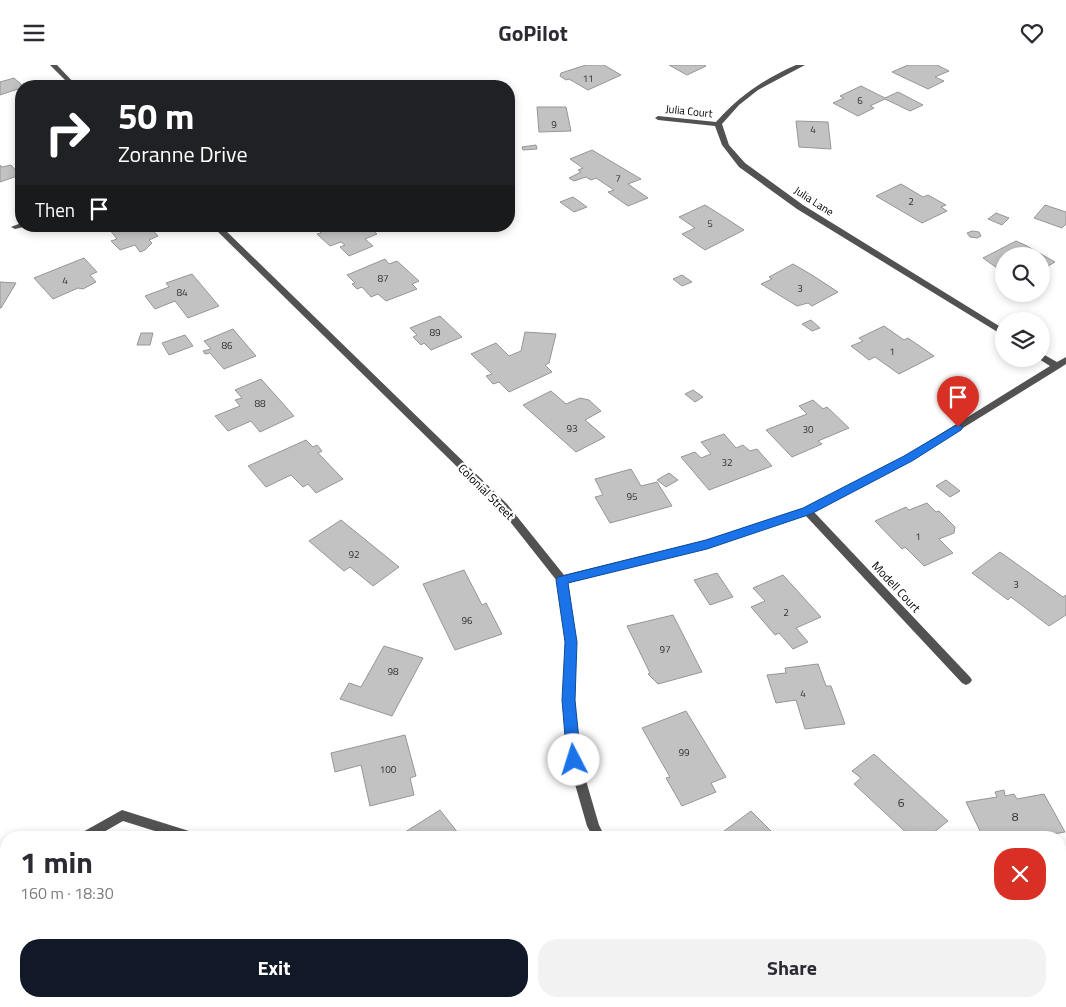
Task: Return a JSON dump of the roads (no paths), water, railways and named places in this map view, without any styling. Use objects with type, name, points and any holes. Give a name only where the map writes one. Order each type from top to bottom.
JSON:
[{"type":"street","points":[[52,65],[68,80]]},
{"type":"street","points":[[718,124],[737,102],[754,87],[802,65]]},
{"type":"street","name":"Julia Court","points":[[658,118],[718,124]]},
{"type":"street","name":"Julia Lane","points":[[718,124],[726,145],[742,165],[800,207],[995,327]]},
{"type":"street","name":"Colonial Street","points":[[222,232],[504,507],[562,580]]},
{"type":"street","points":[[596,831],[574,760],[569,700],[571,642],[562,580],[707,545],[807,511],[908,458],[1066,360]]},
{"type":"street","points":[[1050,361],[1057,365]]},
{"type":"street","name":"Modell Court","points":[[807,511],[966,680]]},
{"type":"street","points":[[95,831],[122,815],[171,831]]}]
